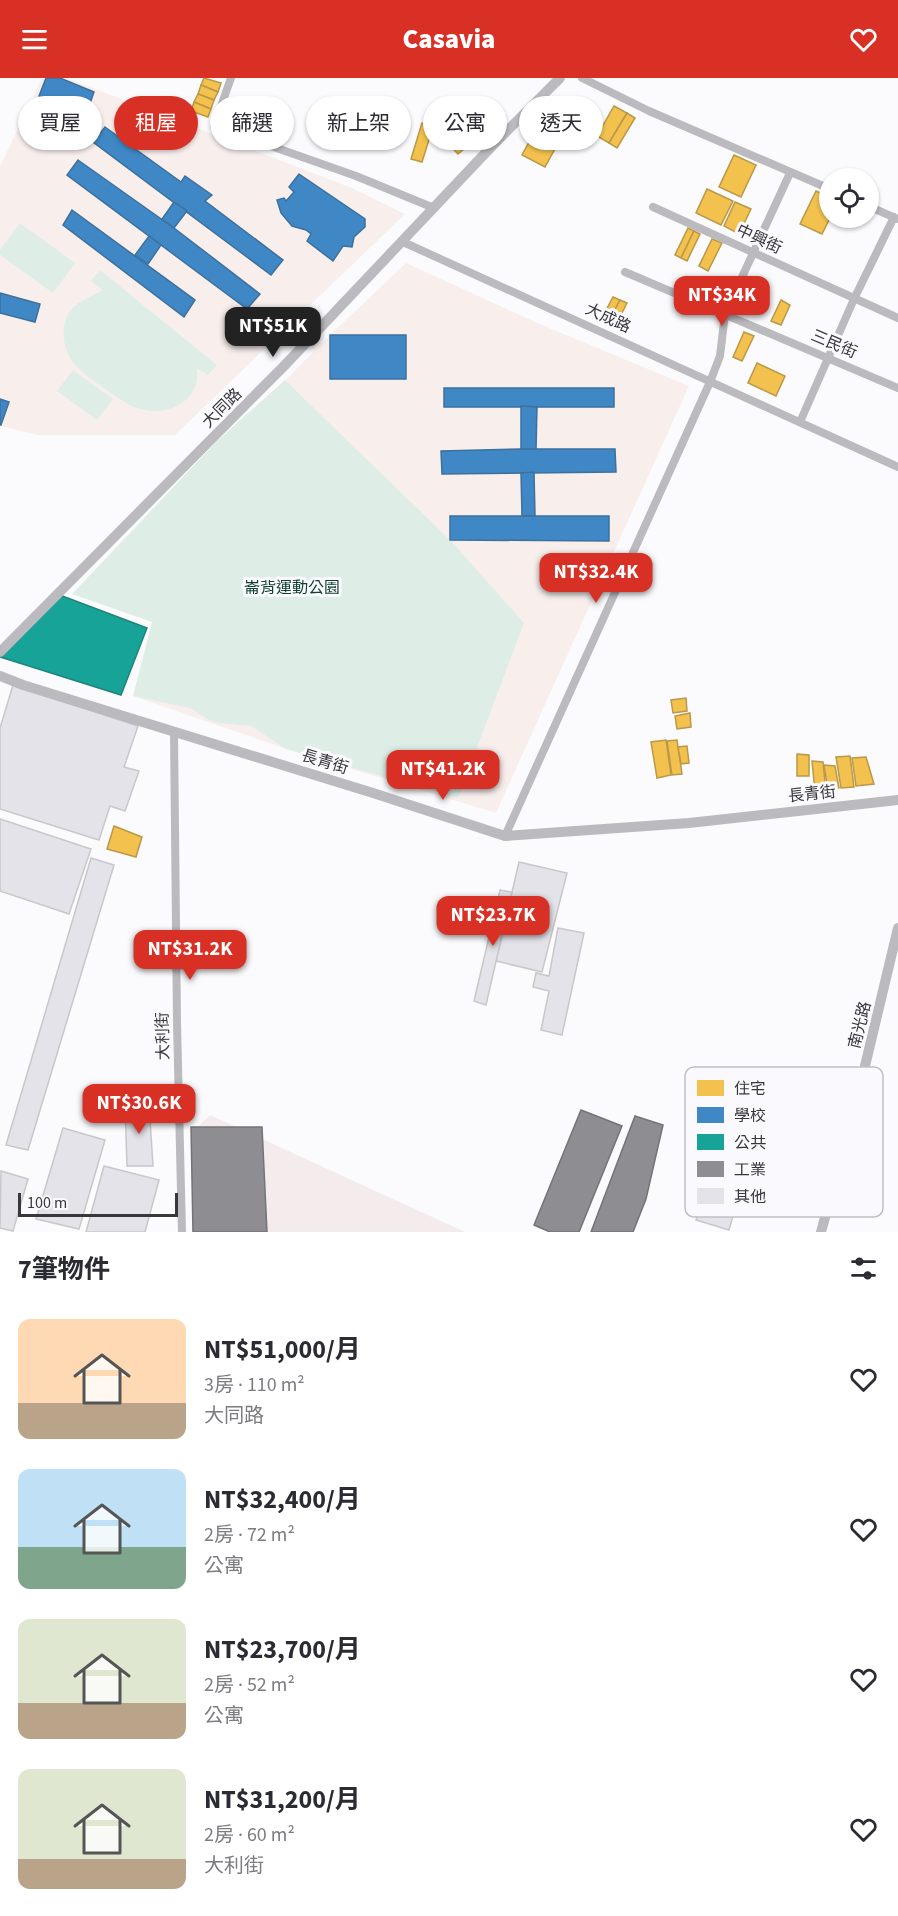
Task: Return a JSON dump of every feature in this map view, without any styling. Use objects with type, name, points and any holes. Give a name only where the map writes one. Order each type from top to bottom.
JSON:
[{"type":"street","points":[[231,78],[214,126],[357,176],[435,208]]},
{"type":"street","name":"大同路","points":[[0,652],[285,365],[493,145],[560,78]]},
{"type":"street","points":[[582,78],[596,82],[819,184]]},
{"type":"street","points":[[505,836],[710,382],[720,356],[725,314],[790,172]]},
{"type":"street","name":"中興街","points":[[653,207],[854,299]]},
{"type":"street","points":[[800,422],[854,299],[896,218],[879,211]]},
{"type":"street","name":"大成路","points":[[403,242],[898,465]]},
{"type":"street","name":"三民街","points":[[625,272],[898,388]]},
{"type":"street","points":[[854,299],[898,318]]},
{"type":"street","name":"長青街","points":[[0,676],[23,686],[373,793],[505,836],[688,823],[898,800]]},
{"type":"street","name":"大利街","points":[[174,732],[182,1232]]},
{"type":"street","name":"南光路","points":[[864,1067],[898,928]]},
{"type":"street","name":"南光路","points":[[821,1232],[825,1217]]},
{"type":"shaded area","points":[[42,78],[67,78],[114,96],[114,150],[198,150],[198,129],[210,133],[210,150],[254,150],[352,188],[405,214],[175,435],[38,435],[0,426],[0,166],[18,128],[18,150],[102,150],[102,96],[33,96]]},
{"type":"shaded area","points":[[406,263],[542,325],[689,386],[496,813],[286,749],[133,696],[163,636],[178,489],[330,335]]},
{"type":"shaded area","points":[[210,1115],[465,1232],[195,1232],[192,1132]]},
{"type":"green space","points":[[20,223],[75,263],[53,293],[0,255],[0,250]]},
{"type":"green space","points":[[100,270],[217,365],[208,375],[197,368],[197,380],[193,391],[179,405],[157,411],[134,407],[92,379],[76,366],[69,356],[64,337],[66,319],[76,305],[103,290],[91,281]]},
{"type":"green space","points":[[73,370],[113,399],[97,420],[57,391]]},
{"type":"green space","name":"崙背運動公園","points":[[285,380],[450,540],[524,623],[458,798],[286,749],[251,726],[219,723],[209,720],[190,708],[133,696],[152,622],[72,594],[217,441]]},
{"type":"building: 住宅","points":[[204,78],[221,83],[218,92],[201,85]]},
{"type":"building: 住宅","points":[[201,85],[218,92],[216,96],[210,96],[210,98],[198,94]]},
{"type":"building: 住宅","points":[[198,94],[210,98],[210,109],[198,104]]},
{"type":"building: 住宅","points":[[198,104],[210,109],[208,117],[198,113]]},
{"type":"building: 住宅","points":[[614,106],[627,113],[609,143],[603,140],[603,125]]},
{"type":"building: 住宅","points":[[627,113],[635,118],[617,148],[609,143]]},
{"type":"building: 住宅","points":[[422,123],[423,150],[426,150],[422,162],[411,159]]},
{"type":"building: 住宅","points":[[525,150],[554,150],[545,167],[522,155]]},
{"type":"building: 住宅","points":[[734,155],[756,165],[741,197],[719,187]]},
{"type":"building: 住宅","points":[[707,189],[733,201],[721,225],[696,213]]},
{"type":"building: 住宅","points":[[816,191],[819,192],[819,228],[825,228],[822,234],[800,224]]},
{"type":"building: 住宅","points":[[735,202],[751,209],[739,234],[724,226]]},
{"type":"building: 住宅","points":[[688,228],[694,231],[681,258],[675,255]]},
{"type":"building: 住宅","points":[[694,231],[700,234],[687,261],[681,258]]},
{"type":"building: 住宅","points":[[712,239],[722,243],[708,271],[699,266]]},
{"type":"building: 住宅","points":[[613,297],[620,300],[610,319],[603,316]]},
{"type":"building: 住宅","points":[[620,300],[627,303],[617,323],[610,319]]},
{"type":"building: 住宅","points":[[781,300],[790,305],[781,325],[771,321]]},
{"type":"building: 住宅","points":[[744,332],[754,336],[742,361],[733,357]]},
{"type":"building: 住宅","points":[[757,363],[785,376],[776,396],[748,383]]},
{"type":"building: 住宅","points":[[686,698],[687,711],[673,713],[671,700]]},
{"type":"building: 住宅","points":[[690,713],[691,727],[677,729],[675,716]]},
{"type":"building: 住宅","points":[[666,740],[671,775],[657,778],[651,742]]},
{"type":"building: 住宅","points":[[677,740],[682,774],[672,775],[667,741]]},
{"type":"building: 住宅","points":[[687,746],[689,763],[681,764],[678,747]]},
{"type":"building: 住宅","points":[[797,754],[809,755],[809,776],[797,776]]},
{"type":"building: 住宅","points":[[850,756],[854,787],[841,788],[836,757]]},
{"type":"building: 住宅","points":[[866,757],[874,784],[856,786],[852,758]]},
{"type":"building: 住宅","points":[[812,761],[823,762],[826,791],[815,792]]},
{"type":"building: 住宅","points":[[824,765],[835,766],[839,788],[828,790]]},
{"type":"building: 住宅","points":[[114,826],[142,837],[136,857],[107,849]]},
{"type":"building: 學校","points":[[46,78],[60,78],[94,92],[93,96],[39,96]]},
{"type":"building: 學校","points":[[105,127],[114,134],[114,150],[137,150],[181,182],[185,176],[212,195],[205,201],[283,260],[271,275],[102,149],[102,131]]},
{"type":"building: 學校","points":[[78,160],[174,228],[260,294],[247,309],[67,175]]},
{"type":"building: 學校","points":[[299,174],[365,219],[365,227],[354,237],[352,247],[343,246],[333,261],[307,241],[311,234],[292,226],[281,213],[277,200],[284,198],[286,201],[294,192],[289,187]]},
{"type":"building: 學校","points":[[174,202],[187,211],[174,228],[162,219]]},
{"type":"building: 學校","points":[[72,210],[195,300],[184,317],[63,225]]},
{"type":"building: 學校","points":[[149,236],[161,245],[148,264],[135,255]]},
{"type":"building: 學校","points":[[0,293],[40,304],[35,322],[0,313]]},
{"type":"building: 學校","points":[[330,335],[406,335],[406,379],[330,379]]},
{"type":"building: 學校","points":[[444,388],[614,388],[614,407],[444,407]]},
{"type":"building: 學校","points":[[0,399],[9,402],[1,425],[0,425]]},
{"type":"building: 學校","points":[[521,406],[537,407],[536,450],[521,449]]},
{"type":"building: 學校","points":[[615,449],[616,472],[442,474],[441,451]]},
{"type":"building: 學校","points":[[534,472],[535,516],[522,516],[521,473]]},
{"type":"building: 學校","points":[[450,516],[609,516],[609,541],[450,540]]},
{"type":"building: 公共","points":[[57,594],[147,628],[121,695],[0,657]]},
{"type":"building: 工業","points":[[581,1110],[622,1126],[579,1232],[550,1232],[534,1225]]},
{"type":"building: 工業","points":[[635,1116],[663,1125],[646,1199],[633,1232],[591,1232]]},
{"type":"building: 工業","points":[[191,1127],[262,1127],[267,1232],[193,1232]]},
{"type":"building: 其他","points":[[13,685],[138,726],[124,767],[139,771],[125,811],[110,806],[99,840],[0,809],[0,728]]},
{"type":"building: 其他","points":[[0,819],[91,849],[69,914],[0,891]]},
{"type":"building: 其他","points":[[91,858],[114,865],[28,1150],[6,1145]]},
{"type":"building: 其他","points":[[519,862],[567,873],[542,972],[496,961]]},
{"type":"building: 其他","points":[[500,890],[512,892],[486,1005],[474,1001]]},
{"type":"building: 其他","points":[[558,928],[584,933],[562,1035],[541,1030],[549,991],[533,987],[536,973],[549,976]]},
{"type":"building: 其他","points":[[149,1103],[153,1166],[127,1166],[125,1104]]},
{"type":"building: 其他","points":[[63,1128],[105,1140],[79,1229],[36,1219]]},
{"type":"building: 其他","points":[[104,1166],[159,1180],[145,1232],[86,1232]]},
{"type":"building: 其他","points":[[1,1171],[28,1179],[13,1231],[0,1228]]},
{"type":"building: 其他","points":[[697,1217],[733,1217],[729,1230],[696,1220]]}]
